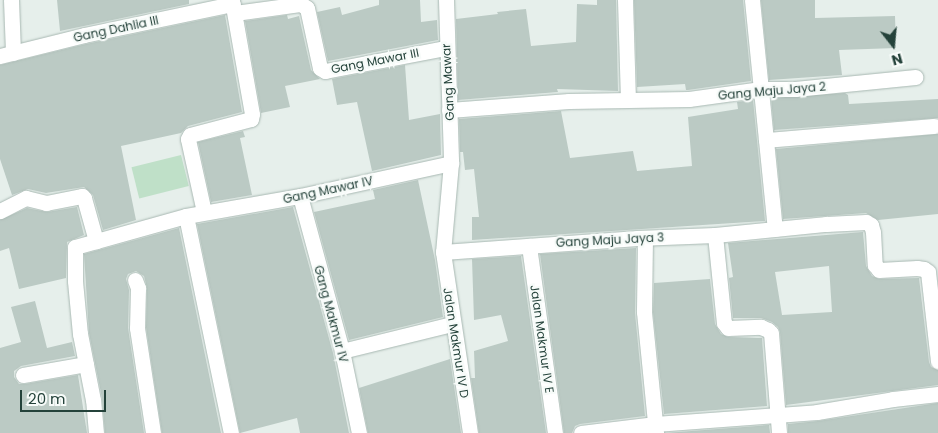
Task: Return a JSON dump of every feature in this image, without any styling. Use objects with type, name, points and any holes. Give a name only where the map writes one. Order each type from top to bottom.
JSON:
[{"type":"street","points":[[7,55],[11,0]]},
{"type":"street","name":"Gang Mawar","points":[[446,0],[451,163]]},
{"type":"street","points":[[625,0],[628,99]]},
{"type":"street","points":[[752,0],[775,229]]},
{"type":"street","name":"Gang Mawar III","points":[[233,6],[301,4],[307,8],[320,68],[325,71],[446,48]]},
{"type":"street","points":[[204,212],[188,139],[190,135],[251,118],[252,109],[242,67],[233,6]]},
{"type":"street","name":"Gang Dahlia III","points":[[7,55],[84,35],[233,6]]},
{"type":"street","name":"Gang Maju Jaya 2","points":[[449,110],[628,99],[689,99],[761,89],[795,89],[915,78]]},
{"type":"street","points":[[766,140],[934,126]]},
{"type":"street","points":[[443,252],[451,163]]},
{"type":"street","name":"Gang Mawar IV","points":[[86,364],[80,334],[73,256],[75,247],[186,216],[300,196],[451,163]]},
{"type":"street","points":[[0,211],[26,198],[46,203],[82,196],[96,241]]},
{"type":"street","name":"Gang Makmur IV","points":[[300,196],[342,351],[359,433]]},
{"type":"street","points":[[186,216],[231,433]]},
{"type":"street","name":"Gang Maju Jaya 3","points":[[443,252],[715,235],[866,222],[871,225],[875,265],[879,270],[916,268],[924,269],[928,272],[938,361]]},
{"type":"street","points":[[715,235],[724,323],[728,328],[761,327],[771,333],[776,415],[779,433]]},
{"type":"street","points":[[645,238],[644,312],[655,428]]},
{"type":"street","name":"Jalan Makmur IV E","points":[[529,246],[555,433]]},
{"type":"street","name":"Jalan Makmur IV D","points":[[443,252],[452,324],[470,433]]},
{"type":"street","points":[[135,280],[138,288],[137,328],[153,433]]},
{"type":"street","points":[[342,351],[452,324]]},
{"type":"street","points":[[23,375],[86,364],[93,400],[96,433]]},
{"type":"street","points":[[581,433],[655,428],[817,412],[893,399],[938,394]]},
{"type":"green space","points":[[181,155],[189,186],[139,198],[132,167]]},
{"type":"building","points":[[57,0],[189,0],[189,4],[60,31]]},
{"type":"building","points":[[379,0],[420,0],[421,22],[437,20],[438,40],[328,61],[317,12],[340,7],[342,15],[379,5]]},
{"type":"building","points":[[597,0],[616,0],[618,91],[557,89],[558,92],[458,100],[456,19],[526,9],[531,46],[576,42],[577,4],[597,5]]},
{"type":"building","points":[[634,0],[743,0],[751,81],[688,90],[686,90],[685,84],[637,87]]},
{"type":"building","points":[[761,0],[815,0],[815,18],[895,16],[896,48],[839,50],[842,75],[769,80]]},
{"type":"building","points":[[225,15],[242,112],[188,126],[181,133],[121,146],[136,220],[103,230],[93,195],[84,187],[46,193],[28,189],[12,195],[0,159],[0,65],[86,44]]},
{"type":"building","points":[[287,15],[288,19],[299,16],[311,70],[320,79],[285,86],[290,107],[261,113],[245,21]]},
{"type":"building","points":[[405,65],[409,120],[440,114],[441,155],[372,171],[357,102],[337,105],[332,79]]},
{"type":"building","points":[[845,93],[848,95],[849,104],[938,99],[938,118],[774,130],[771,98]]},
{"type":"building","points":[[753,100],[765,221],[472,240],[472,217],[479,217],[474,169],[465,170],[463,152],[460,152],[459,119],[561,111],[570,158],[633,151],[637,171],[692,166],[688,117],[738,109],[737,102]]},
{"type":"building","points":[[243,131],[245,137],[240,138],[252,195],[211,202],[198,142]]},
{"type":"building","points":[[938,134],[938,214],[878,220],[866,213],[783,219],[776,149]]},
{"type":"building","points":[[418,180],[435,260],[443,317],[349,340],[314,212],[375,199],[373,190]]},
{"type":"building","points":[[77,207],[84,235],[67,242],[66,278],[19,289],[9,248],[0,251],[0,220],[27,208],[47,212]]},
{"type":"building","points":[[293,207],[333,353],[349,433],[300,433],[297,418],[240,433],[197,224]]},
{"type":"building","points":[[179,228],[221,433],[162,433],[146,327],[147,288],[144,276],[136,271],[128,274],[126,279],[129,290],[128,328],[144,433],[105,433],[102,398],[89,333],[84,254]]},
{"type":"building","points":[[863,232],[866,266],[872,276],[879,279],[919,278],[929,362],[931,367],[938,370],[938,385],[786,405],[778,327],[772,322],[761,318],[733,318],[729,278],[733,277],[728,243]],"holes":[[[829,266],[832,312],[782,315],[775,272]]]},
{"type":"building","points":[[636,248],[635,313],[645,416],[580,424],[575,426],[572,433],[564,433],[540,254]]},
{"type":"building","points":[[521,256],[546,433],[479,433],[471,378],[475,378],[474,351],[508,341],[501,315],[474,320],[472,259]]},
{"type":"building","points":[[710,279],[715,324],[721,334],[728,337],[762,338],[767,406],[664,414],[653,312],[654,283]]},
{"type":"building","points":[[35,301],[47,348],[72,342],[75,356],[21,366],[14,371],[14,377],[19,384],[25,384],[78,375],[87,433],[0,433],[0,348],[21,342],[11,307]]},
{"type":"building","points":[[450,359],[461,433],[368,433],[359,388]]},
{"type":"building","points":[[938,403],[938,433],[788,433],[788,424]]},
{"type":"building","points":[[769,425],[770,433],[665,433]]}]
